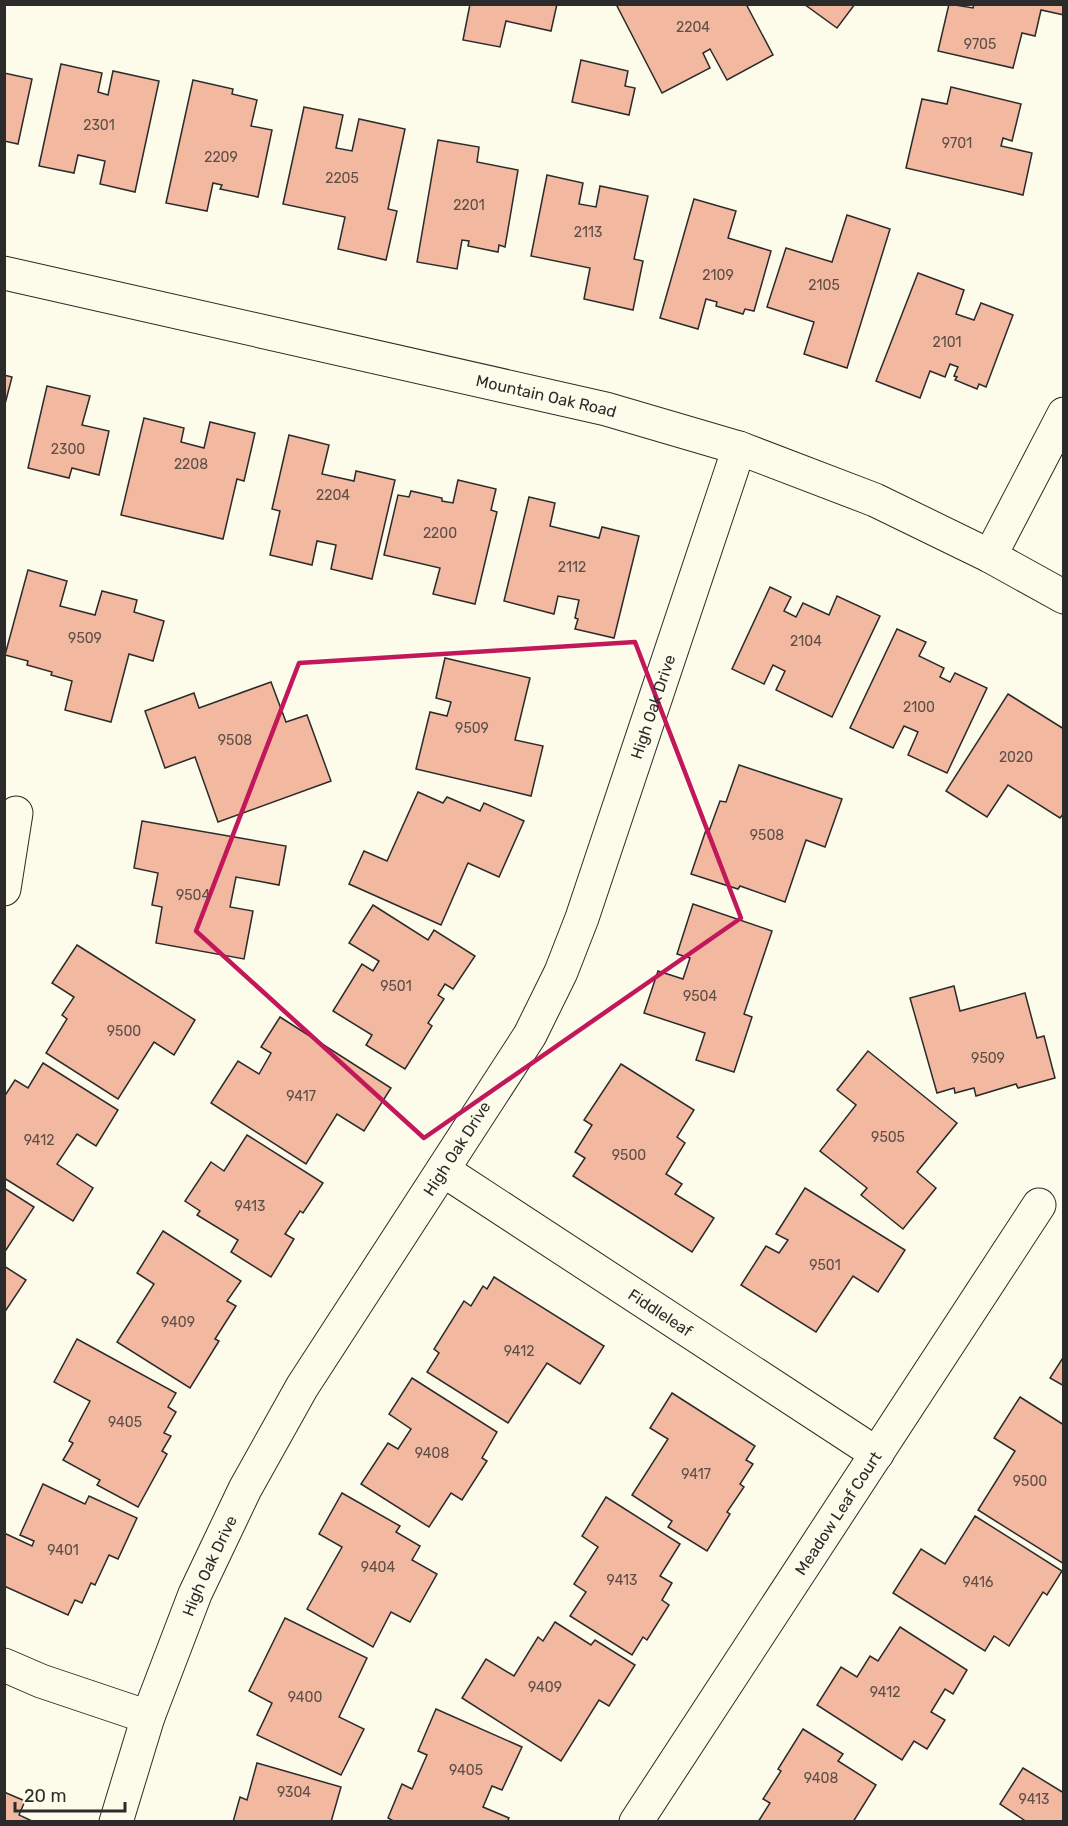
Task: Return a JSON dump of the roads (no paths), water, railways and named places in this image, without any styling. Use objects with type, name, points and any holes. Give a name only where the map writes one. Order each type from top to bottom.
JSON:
[{"type":"street","name":"Mountain Oak Road","points":[[4,273],[606,410],[739,448],[875,500],[990,556],[1064,597]]},
{"type":"street","points":[[990,556],[1064,414]]},
{"type":"street","name":"High Oak Drive","points":[[116,1821],[148,1717],[195,1594],[245,1489],[302,1387],[530,1035],[561,972],[582,918],[739,448]]},
{"type":"street","points":[[4,889],[16,813]]},
{"type":"street","name":"Fiddleleaf","points":[[443,1170],[877,1454]]},
{"type":"street","name":"Meadow Leaf Court","points":[[636,1821],[1039,1205]]},
{"type":"street","points":[[4,1665],[41,1681],[148,1717]]}]
